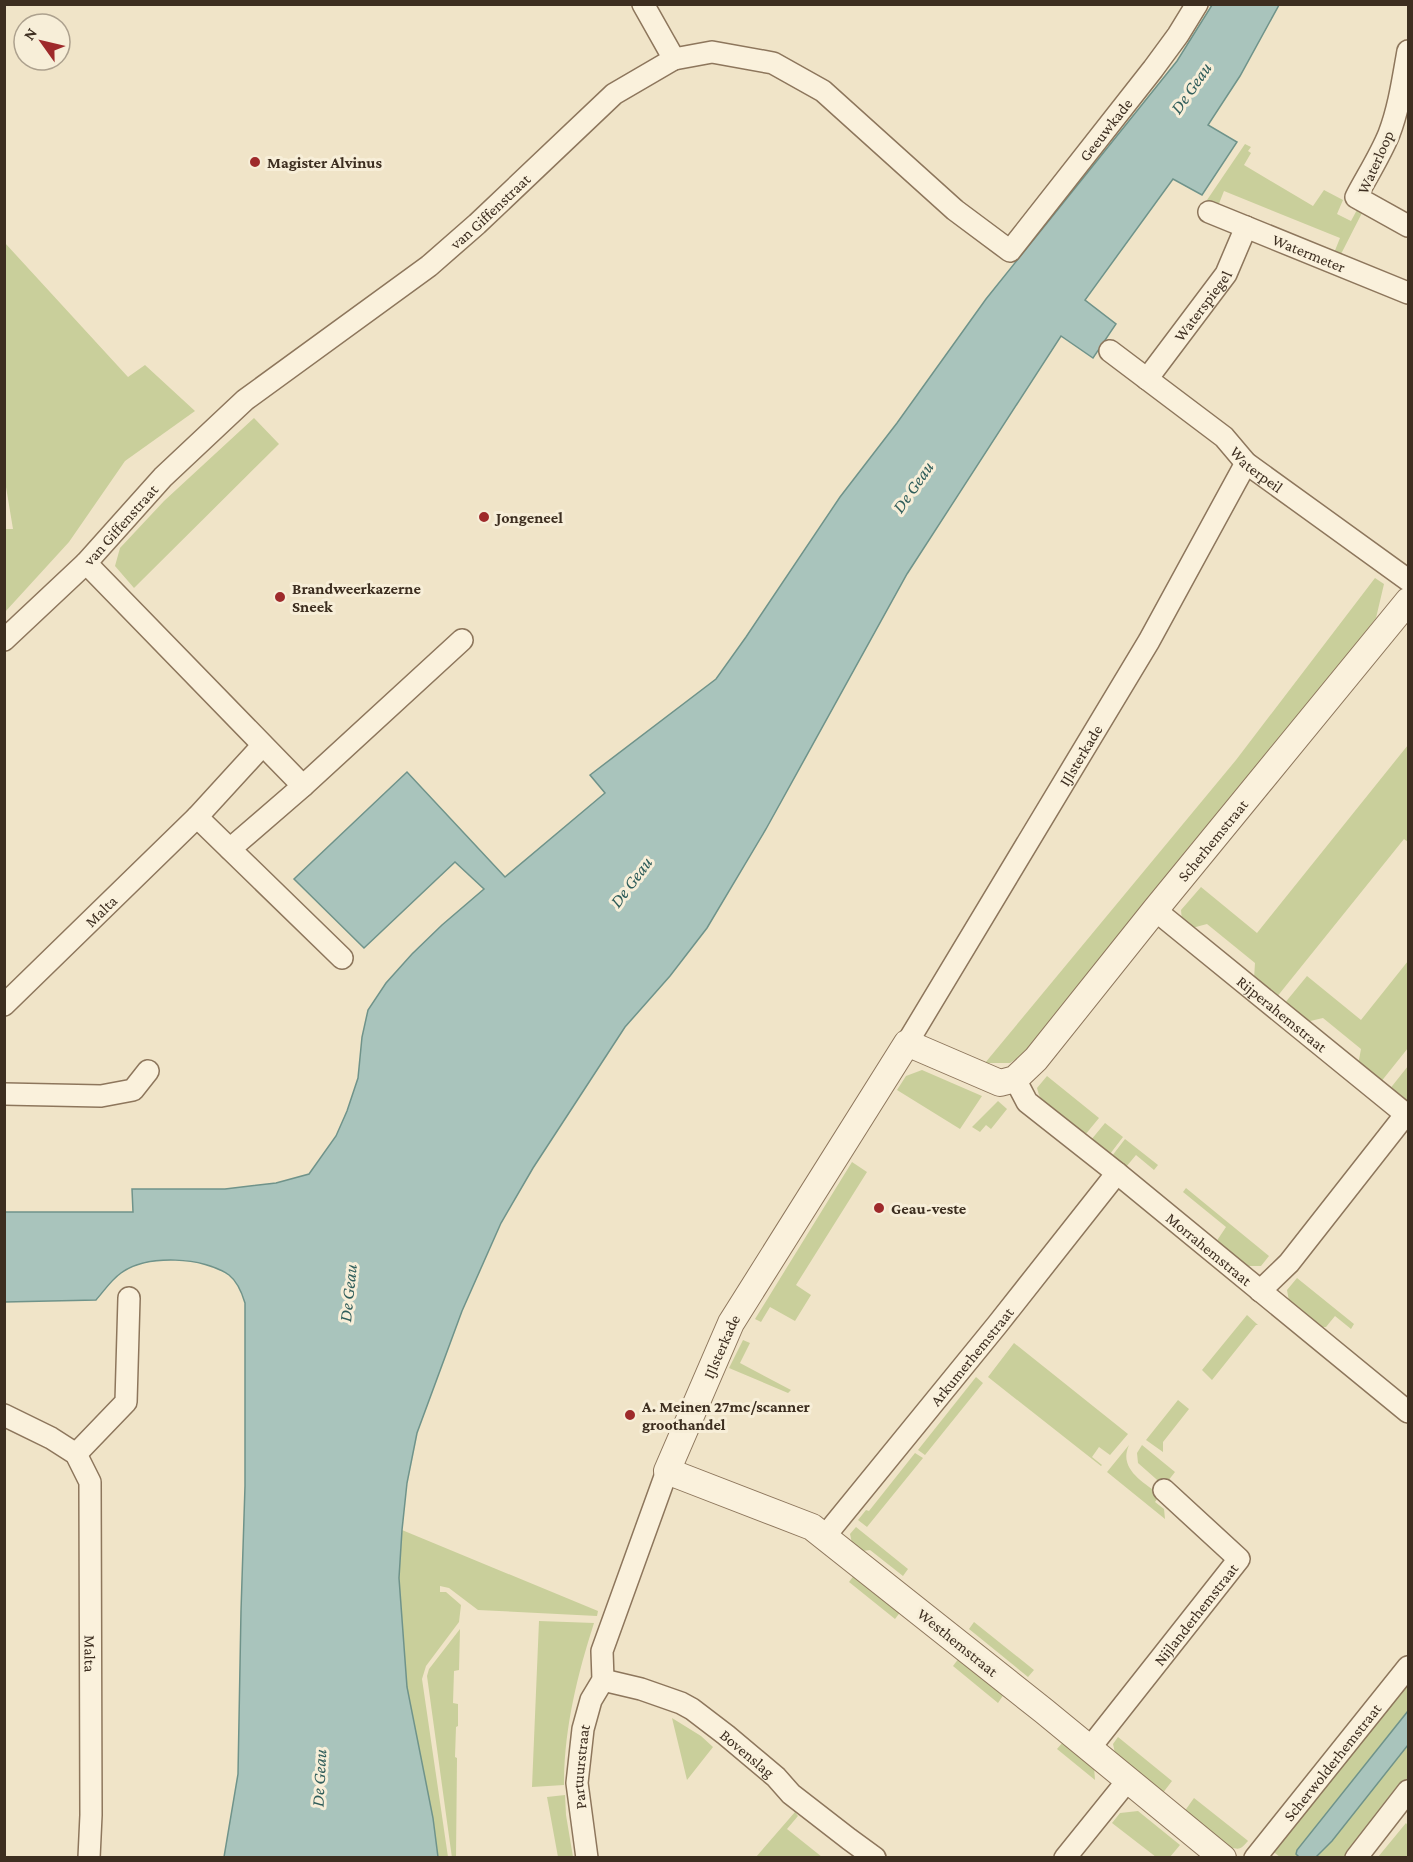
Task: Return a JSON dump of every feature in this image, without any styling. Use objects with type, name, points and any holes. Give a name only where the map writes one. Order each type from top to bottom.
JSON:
[{"type":"street","points":[[643,4],[674,59]]},
{"type":"street","name":"Geeuwkade","points":[[1010,251],[1159,61],[1197,4]]},
{"type":"street","name":"Waterloop","points":[[1408,51],[1398,104],[1389,133],[1379,157],[1356,197],[1408,226]]},
{"type":"street","name":"van Giffenstraat","points":[[6,639],[86,563],[163,477],[245,400],[429,266],[615,94],[674,59],[712,52],[773,63],[823,91],[955,210],[1010,251]]},
{"type":"street","name":"Watermeter","points":[[1209,212],[1408,293]]},
{"type":"street","name":"Waterspiegel","points":[[1147,379],[1226,274],[1246,227]]},
{"type":"street","name":"Waterpeil","points":[[1110,351],[1224,437],[1245,463],[1408,580]]},
{"type":"street","name":"IJlsterkade","points":[[603,1680],[603,1651],[666,1471],[730,1323],[907,1043],[1149,641],[1245,463]]},
{"type":"street","points":[[86,563],[303,786]]},
{"type":"street","name":"Scherhemstraat","points":[[1015,1079],[1036,1059],[1408,600]]},
{"type":"street","points":[[230,849],[303,786],[462,640]]},
{"type":"street","name":"Malta","points":[[4,1005],[197,817],[262,746]]},
{"type":"street","points":[[197,817],[342,958]]},
{"type":"street","name":"Rijperahemstraat","points":[[1155,910],[1407,1115]]},
{"type":"street","points":[[907,1043],[1000,1083],[1015,1079]]},
{"type":"street","points":[[4,1094],[101,1096],[133,1090],[148,1071]]},
{"type":"street","name":"Morrahemstraat","points":[[1015,1079],[1027,1102],[1408,1412]]},
{"type":"street","points":[[1260,1291],[1289,1263],[1407,1115]]},
{"type":"street","name":"Arkumerhemstraat","points":[[825,1536],[1117,1173]]},
{"type":"street","points":[[4,1415],[51,1438],[76,1454],[126,1402],[129,1298]]},
{"type":"street","name":"Malta","points":[[76,1454],[90,1482],[91,1815],[88,1857]]},
{"type":"street","name":"Westhemstraat","points":[[666,1471],[801,1522],[825,1536],[1223,1857]]},
{"type":"street","name":"Nijlanderhemstraat","points":[[1089,1749],[1239,1559],[1164,1490]]},
{"type":"street","name":"Scherwolderhemstraat","points":[[1255,1857],[1408,1667]]},
{"type":"street","name":"Partuurstraat","points":[[587,1857],[577,1783],[583,1729],[591,1700],[603,1680]]},
{"type":"street","name":"Bovenslag","points":[[603,1680],[641,1689],[692,1709],[776,1777],[791,1794],[875,1857]]},
{"type":"street","points":[[1065,1857],[1128,1780]]},
{"type":"street","points":[[1356,1857],[1408,1791]]},
{"type":"green space","points":[[1245,144],[1251,147],[1248,151],[1251,153],[1244,165],[1313,206],[1324,190],[1343,200],[1337,214],[1351,221],[1358,208],[1363,211],[1340,256],[1334,253],[1340,238],[1224,191],[1218,206],[1207,200]]},
{"type":"green space","points":[[5,243],[128,377],[145,365],[195,411],[125,461],[69,542],[5,612],[5,529],[13,529],[4,475]]},
{"type":"green space","points":[[254,418],[279,444],[134,588],[115,566],[120,548],[164,501]]},
{"type":"green space","points":[[1375,578],[1384,584],[1376,618],[1257,776],[1029,1050],[1010,1063],[985,1063],[1236,760]]},
{"type":"green space","points":[[1408,745],[1408,842],[1404,839],[1276,998],[1254,979],[1255,963],[1207,924],[1192,928],[1182,921],[1181,910],[1201,887],[1257,933]]},
{"type":"green space","points":[[1408,961],[1408,1048],[1380,1083],[1358,1065],[1361,1049],[1323,1018],[1306,1022],[1284,1004],[1307,976],[1361,1020]]},
{"type":"green space","points":[[1408,1066],[1408,1104],[1389,1090]]},
{"type":"green space","points":[[922,1070],[982,1096],[960,1129],[897,1090],[906,1076]]},
{"type":"green space","points":[[1047,1076],[1099,1118],[1085,1135],[1044,1103],[1037,1088]]},
{"type":"green space","points":[[998,1101],[1007,1109],[991,1129],[986,1125],[980,1132],[972,1127]]},
{"type":"green space","points":[[1105,1123],[1123,1137],[1110,1154],[1091,1140]]},
{"type":"green space","points":[[1125,1139],[1158,1165],[1154,1170],[1136,1155],[1126,1167],[1112,1156]]},
{"type":"green space","points":[[852,1162],[867,1172],[796,1285],[811,1295],[795,1321],[770,1307],[761,1322],[755,1319]]},
{"type":"green space","points":[[1186,1188],[1269,1256],[1261,1266],[1246,1266],[1216,1242],[1226,1227],[1183,1192]]},
{"type":"green space","points":[[1297,1278],[1354,1324],[1351,1329],[1335,1316],[1326,1327],[1323,1327],[1289,1301],[1287,1290]]},
{"type":"green space","points":[[1247,1315],[1258,1325],[1212,1380],[1202,1370]]},
{"type":"green space","points":[[743,1340],[750,1343],[740,1363],[791,1390],[788,1393],[729,1368]]},
{"type":"green space","points":[[1014,1343],[1128,1434],[1110,1455],[1099,1447],[1092,1457],[1101,1466],[988,1377]]},
{"type":"green space","points":[[976,1377],[983,1383],[925,1455],[918,1450]]},
{"type":"green space","points":[[1178,1400],[1189,1409],[1163,1442],[1163,1452],[1146,1440]]},
{"type":"green space","points":[[1129,1445],[1126,1454],[1129,1468],[1140,1480],[1160,1495],[1155,1502],[1164,1509],[1165,1519],[1107,1472]]},
{"type":"green space","points":[[1142,1445],[1175,1472],[1164,1486],[1138,1463],[1137,1453]]},
{"type":"green space","points":[[915,1453],[923,1458],[867,1527],[858,1520],[866,1510],[869,1511]]},
{"type":"green space","points":[[856,1527],[908,1569],[903,1576],[870,1550],[862,1551],[852,1543],[850,1534]]},
{"type":"green space","points":[[402,1530],[598,1611],[597,1616],[478,1610],[449,1588],[440,1586],[440,1592],[446,1592],[461,1605],[459,1622],[426,1666],[422,1679],[448,1857],[438,1857],[433,1818],[407,1687],[399,1578]]},
{"type":"green space","points":[[855,1574],[901,1611],[895,1619],[849,1582]]},
{"type":"green space","points":[[539,1621],[594,1623],[582,1663],[569,1723],[564,1785],[532,1787]]},
{"type":"green space","points":[[974,1622],[1034,1670],[1028,1677],[969,1629]]},
{"type":"green space","points":[[460,1629],[459,1670],[454,1671],[453,1703],[458,1704],[458,1726],[456,1727],[455,1757],[457,1758],[456,1857],[452,1858],[427,1676],[429,1669]]},
{"type":"green space","points":[[959,1658],[1004,1694],[998,1703],[953,1666]]},
{"type":"green space","points":[[1408,1681],[1408,1711],[1297,1850],[1296,1854],[1299,1857],[1280,1857],[1271,1850]]},
{"type":"green space","points":[[672,1718],[701,1736],[713,1747],[687,1780]]},
{"type":"green space","points":[[1118,1737],[1172,1781],[1162,1794],[1115,1753],[1113,1744]]},
{"type":"green space","points":[[1063,1742],[1094,1767],[1095,1780],[1057,1749]]},
{"type":"green space","points":[[1408,1745],[1408,1780],[1346,1857],[1316,1858],[1332,1841]]},
{"type":"green space","points":[[565,1795],[573,1857],[558,1857],[547,1797]]},
{"type":"green space","points":[[1194,1798],[1248,1841],[1240,1848],[1230,1848],[1184,1812]]},
{"type":"green space","points":[[1138,1811],[1180,1845],[1170,1857],[1156,1857],[1112,1823],[1120,1813]]},
{"type":"green space","points":[[795,1812],[798,1816],[787,1829],[822,1857],[756,1857]]},
{"type":"green space","points":[[1406,1823],[1408,1826],[1408,1857],[1378,1857]]},
{"type":"water","name":"De Geau","points":[[1212,5],[1279,5],[1240,76],[1208,125],[1237,142],[1202,195],[1173,179],[1085,300],[1116,324],[1093,358],[1061,336],[907,574],[766,829],[707,928],[670,976],[625,1027],[533,1168],[501,1223],[462,1311],[417,1433],[407,1483],[399,1578],[407,1687],[433,1818],[438,1857],[224,1857],[238,1774],[245,1486],[244,1299],[237,1284],[229,1275],[205,1264],[175,1260],[145,1263],[132,1267],[117,1276],[96,1300],[5,1302],[4,1212],[133,1212],[132,1189],[225,1189],[276,1183],[309,1174],[336,1136],[347,1111],[358,1078],[362,1037],[368,1010],[386,983],[412,954],[484,889],[455,862],[364,948],[294,879],[407,772],[505,877],[605,793],[590,775],[716,679],[840,497],[897,423],[986,299],[1177,61]]},
{"type":"water","points":[[1408,1711],[1408,1745],[1332,1841],[1316,1857],[1299,1857],[1296,1854],[1297,1850]]},
{"type":"place","name":"Magister Alvinus","points":[[255,162]]},
{"type":"place","name":"Jongeneel","points":[[484,517]]},
{"type":"place","name":"Brandweerkazerne Sneek","points":[[280,597]]},
{"type":"place","name":"Geau-veste","points":[[879,1208]]},
{"type":"place","name":"A. Meinen 27mc/scanner groothandel","points":[[630,1415]]}]
